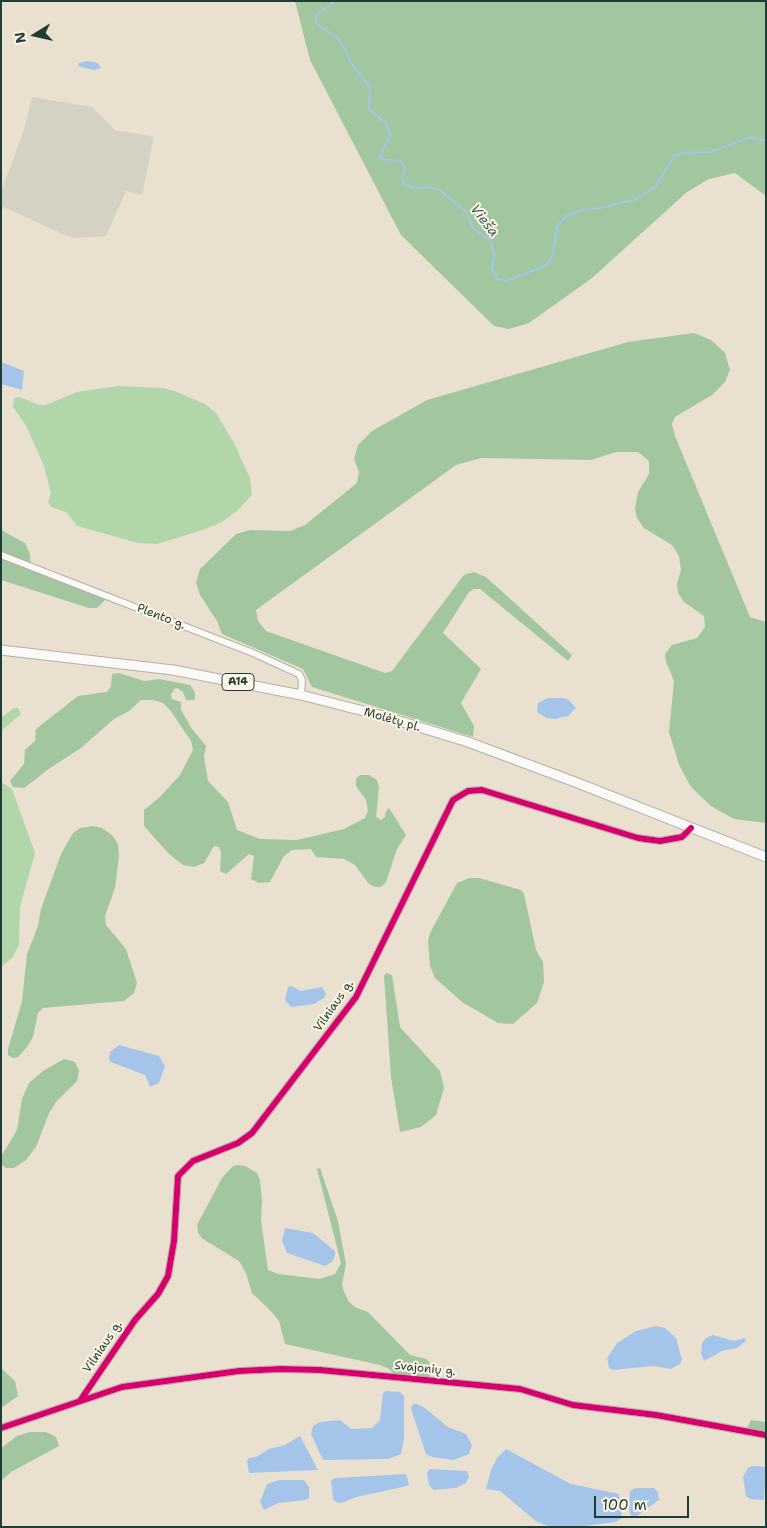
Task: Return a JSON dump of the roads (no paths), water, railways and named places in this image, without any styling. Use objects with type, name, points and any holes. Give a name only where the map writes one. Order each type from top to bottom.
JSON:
[{"type":"highway","name":"Molėtų pl.","points":[[1,650],[173,670],[301,696],[383,716],[468,742],[766,857]]},
{"type":"street","name":"Plento g.","points":[[1,555],[253,653],[299,674],[302,680],[301,696]]},
{"type":"street","name":"Vilniaus g.","points":[[80,1401],[135,1320],[158,1294],[168,1276],[174,1241],[178,1176],[193,1161],[238,1143],[252,1133],[356,997],[453,800],[468,791],[482,790],[638,838],[660,841],[682,837],[691,828]]},
{"type":"street","name":"Svajonių g.","points":[[1,1428],[122,1387],[239,1371],[320,1370],[520,1389],[573,1405],[656,1414],[766,1435]]},
{"type":"water","points":[[87,61],[98,63],[101,68],[94,70],[78,66],[79,63]]},
{"type":"water","points":[[1,362],[24,371],[22,390],[1,384]]},
{"type":"water","points":[[548,698],[569,700],[576,708],[568,716],[554,719],[547,718],[538,713],[537,709],[538,703]]},
{"type":"water","points":[[291,986],[301,991],[322,987],[326,994],[324,998],[314,1004],[291,1007],[285,1000],[288,987]]},
{"type":"water","points":[[119,1045],[159,1056],[165,1066],[159,1083],[150,1087],[145,1075],[111,1062],[109,1059],[110,1052]]},
{"type":"water","points":[[285,1228],[313,1233],[335,1251],[332,1262],[325,1266],[287,1253],[282,1241]]},
{"type":"water","points":[[656,1326],[665,1328],[676,1338],[682,1360],[680,1364],[671,1369],[654,1366],[613,1370],[609,1368],[607,1358],[617,1343],[636,1331]]},
{"type":"water","points":[[713,1335],[734,1341],[745,1338],[746,1341],[737,1348],[722,1351],[704,1361],[701,1353],[702,1343],[706,1338]]},
{"type":"water","points":[[387,1391],[400,1392],[404,1396],[404,1438],[401,1454],[388,1459],[323,1460],[311,1434],[313,1426],[320,1422],[340,1420],[351,1429],[372,1428],[380,1420],[383,1393]]},
{"type":"water","points":[[415,1403],[425,1408],[448,1427],[466,1434],[472,1445],[469,1454],[454,1460],[432,1457],[426,1454],[412,1412],[411,1407]]},
{"type":"water","points":[[300,1436],[318,1470],[249,1473],[247,1461],[249,1458],[256,1457],[269,1449],[285,1445]]},
{"type":"water","points":[[506,1449],[571,1484],[619,1494],[622,1518],[616,1522],[576,1527],[551,1527],[537,1522],[500,1491],[486,1489],[491,1470],[497,1458]]},
{"type":"water","points":[[753,1466],[766,1467],[764,1500],[750,1499],[746,1496],[743,1477],[748,1468]]},
{"type":"water","points":[[430,1469],[467,1471],[469,1477],[466,1483],[456,1488],[434,1490],[429,1485],[427,1473]]},
{"type":"water","points":[[406,1474],[409,1485],[407,1486],[357,1497],[341,1503],[333,1499],[331,1481],[335,1478]]},
{"type":"water","points":[[279,1480],[304,1480],[309,1487],[309,1498],[278,1503],[264,1510],[260,1502],[267,1484]]},
{"type":"water","points":[[635,1488],[654,1488],[658,1492],[659,1500],[634,1518],[630,1514],[629,1506],[630,1491]]},
{"type":"waterway","name":"Vieša","points":[[335,1],[316,15],[316,23],[339,39],[353,66],[370,87],[369,109],[386,124],[390,133],[389,139],[380,155],[381,159],[401,161],[405,169],[402,176],[405,184],[413,188],[427,187],[439,189],[467,213],[473,228],[491,241],[494,255],[492,269],[498,279],[506,281],[547,265],[553,255],[557,227],[566,216],[582,210],[634,200],[654,188],[675,156],[683,153],[711,152],[750,137],[766,141]]}]
